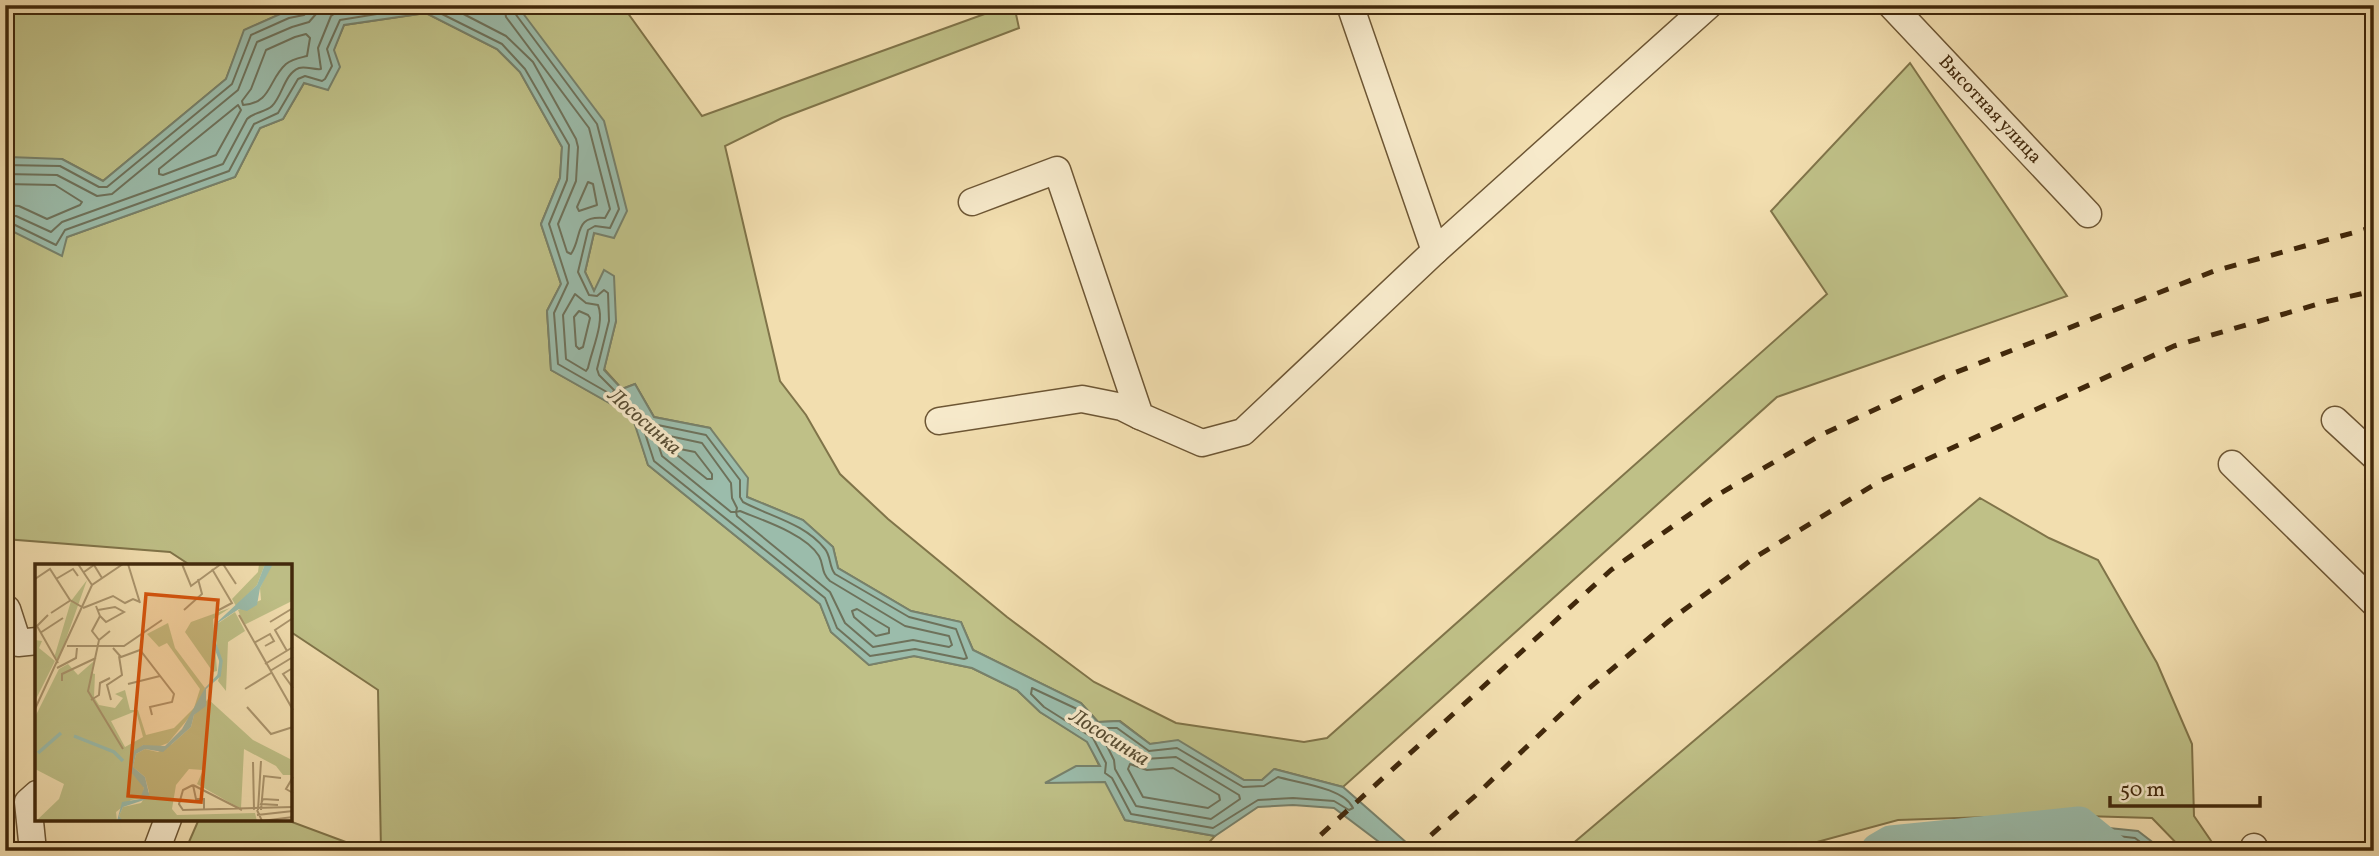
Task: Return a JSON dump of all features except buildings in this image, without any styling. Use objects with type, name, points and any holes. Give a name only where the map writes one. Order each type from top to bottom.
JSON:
[{"type":"lane","points":[[1350,5],[1435,251]]},
{"type":"lane","points":[[939,421],[1082,399],[1122,407],[1202,443],[1242,432],[1435,251],[1709,5]]},
{"type":"lane","name":"Высотная улица","points":[[1891,5],[2088,214]]},
{"type":"lane","points":[[972,202],[1057,170],[1140,416]]},
{"type":"lane","points":[[2335,420],[2374,456]]},
{"type":"lane","points":[[2232,464],[2374,603]]},
{"type":"lane","points":[[5,609],[18,643],[35,641]]},
{"type":"lane","points":[[33,851],[28,802],[35,795]]},
{"type":"lane","points":[[156,851],[167,821]]},
{"type":"green space","points":[[5,5],[318,5],[287,11],[245,30],[226,79],[103,181],[62,159],[5,159]]},
{"type":"green space","points":[[508,5],[622,5],[702,116],[1004,5],[1014,5],[1019,28],[782,118],[725,146],[780,381],[806,415],[840,474],[888,519],[1007,617],[1094,682],[1176,723],[1304,742],[1327,738],[1827,294],[1771,211],[1910,63],[2067,296],[1777,397],[1343,787],[1275,769],[1262,780],[1244,780],[1178,741],[1150,744],[1120,721],[1098,722],[1081,703],[973,650],[961,622],[911,611],[838,568],[833,547],[803,520],[747,497],[710,428],[654,417],[635,384],[622,389],[604,369],[616,321],[594,291],[585,272],[594,233],[519,8]]},
{"type":"green space","points":[[426,13],[497,49],[520,72],[562,147],[560,178],[541,224],[561,284],[547,311],[551,370],[633,416],[648,465],[820,604],[831,632],[869,665],[914,656],[972,668],[1017,690],[1040,712],[1088,742],[1125,820],[1215,836],[1201,851],[381,851],[378,690],[292,633],[292,564],[188,564],[170,552],[5,539],[5,239],[10,230],[67,237],[235,177],[260,128],[283,119],[304,83],[328,89],[333,51],[344,25]]},
{"type":"green space","points":[[1980,498],[2049,538],[2098,560],[2157,663],[2192,744],[2194,816],[2218,851],[2184,851],[2152,818],[2049,815],[1898,820],[1784,851],[1564,851]]},
{"type":"green space","points":[[198,821],[289,821],[370,851],[185,851]]},
{"type":"green space","points":[[2070,839],[2071,851],[1975,851]]},
{"type":"water","points":[[318,5],[508,5],[519,8],[604,121],[627,211],[614,238],[594,233],[585,272],[594,291],[604,270],[614,276],[616,321],[604,370],[622,389],[635,384],[654,417],[710,428],[748,478],[747,497],[803,520],[833,547],[838,568],[911,611],[961,622],[973,650],[1081,703],[1098,722],[1119,721],[1150,744],[1178,740],[1244,780],[1262,780],[1274,769],[1343,787],[1416,851],[1391,851],[1334,808],[1293,805],[1258,807],[1215,836],[1125,820],[1105,782],[1045,783],[1076,766],[1100,766],[1087,742],[1040,712],[1017,690],[972,668],[914,656],[869,665],[831,632],[820,604],[648,465],[632,416],[551,370],[547,311],[561,284],[541,224],[560,178],[562,147],[520,72],[497,49],[426,13],[344,25],[334,50],[340,67],[328,90],[304,83],[283,119],[260,128],[235,177],[67,237],[62,256],[10,230],[5,239],[5,159],[62,159],[103,181],[226,79],[244,30],[287,11]]},
{"type":"water","points":[[2079,825],[2138,831],[2164,851],[2081,851]]},
{"type":"waterway","name":"Лососинка","points":[[1879,851],[1891,844],[2079,825],[2111,851]]},
{"type":"railway","points":[[1303,851],[1611,570],[1714,497],[1819,436],[1944,377],[2214,271],[2374,227]]},
{"type":"railway","points":[[1413,851],[1580,696],[1669,621],[1754,558],[1882,480],[2174,346],[2325,302],[2374,291]]}]
